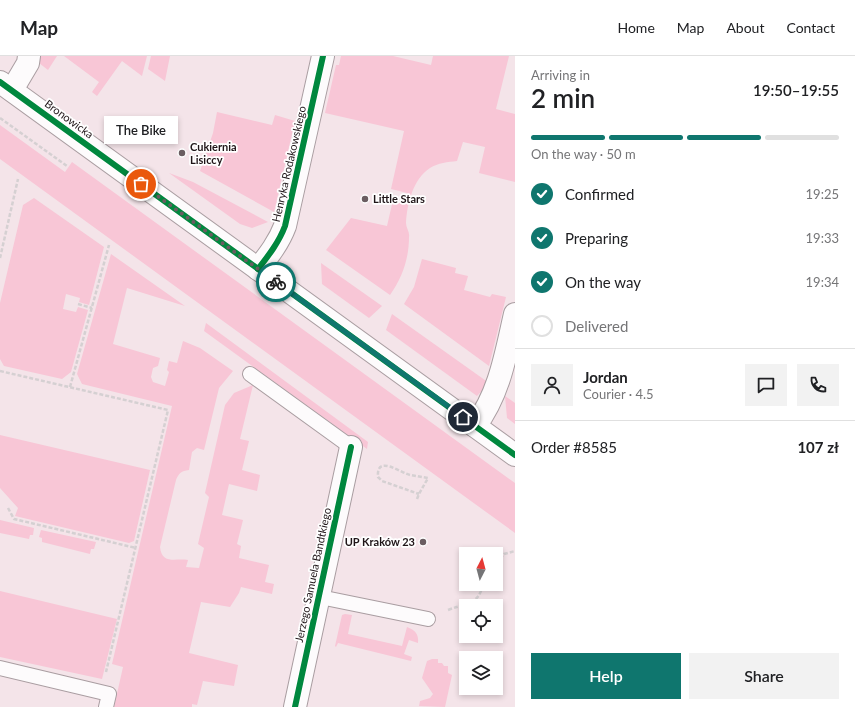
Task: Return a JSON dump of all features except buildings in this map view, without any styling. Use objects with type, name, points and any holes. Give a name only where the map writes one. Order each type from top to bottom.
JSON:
[{"type":"street","points":[[6,86],[28,63],[29,56]]},
{"type":"street","name":"Henryka Rodakowskiego","points":[[258,269],[281,236],[285,226],[324,56]]},
{"type":"street","name":"Bronowicka","points":[[6,86],[515,455]]},
{"type":"street","points":[[475,426],[491,401],[498,382],[515,314]]},
{"type":"street","name":"Jerzego Samuela Bandtkiego","points":[[295,707],[320,597],[323,571],[351,447]]},
{"type":"lane","points":[[250,374],[351,447]]},
{"type":"lane","points":[[320,597],[428,619]]},
{"type":"lane","points":[[0,668],[109,694],[106,707]]},
{"type":"path","points":[[0,118],[67,166]]},
{"type":"path","points":[[0,258],[18,179]]},
{"type":"path","points":[[70,387],[109,245]]},
{"type":"path","points":[[78,304],[92,308]]},
{"type":"path","points":[[0,371],[168,410],[101,692]]},
{"type":"path","points":[[417,499],[428,478],[408,474],[389,465],[382,466],[379,470],[378,477],[382,481],[419,494]]},
{"type":"path","points":[[8,508],[14,519],[136,548]]},
{"type":"path","points":[[503,555],[515,551]]},
{"type":"path","points":[[428,619],[477,600],[482,591]]},
{"type":"shaded area","points":[[40,56],[57,56],[48,70],[39,63]]},
{"type":"shaded area","points":[[64,56],[147,56],[142,76],[122,61],[97,96],[92,92],[99,82]]},
{"type":"shaded area","points":[[151,56],[170,56],[165,81],[148,69]]},
{"type":"shaded area","points":[[341,56],[393,56],[431,65],[433,56],[509,56],[496,109],[515,114],[515,182],[479,173],[485,147],[463,142],[457,161],[436,165],[424,173],[415,185],[412,192],[406,223],[409,235],[408,253],[398,282],[390,295],[326,250],[351,218],[387,226],[393,200],[405,203],[407,193],[391,189],[404,131],[325,113],[336,65],[339,65]]},
{"type":"shaded area","points":[[217,112],[272,125],[275,115],[295,121],[274,212],[200,171],[213,133]]},
{"type":"shaded area","points":[[0,125],[65,172],[72,162],[515,483],[515,533],[0,159]]},
{"type":"shaded area","points":[[169,173],[193,182],[268,222],[252,228],[240,224]]},
{"type":"shaded area","points":[[34,198],[104,247],[89,305],[79,302],[80,298],[66,294],[63,309],[76,312],[78,307],[88,310],[71,372],[62,379],[4,366],[0,359],[0,303],[23,205]]},
{"type":"shaded area","points":[[111,254],[185,306],[127,288],[113,344],[160,358],[158,366],[153,368],[151,377],[153,382],[165,386],[169,372],[167,370],[169,361],[177,363],[183,341],[200,348],[233,371],[219,388],[204,450],[197,448],[192,452],[189,470],[181,473],[176,480],[160,547],[163,556],[170,560],[188,560],[186,567],[199,568],[204,548],[198,544],[209,497],[205,493],[225,405],[234,393],[253,385],[240,439],[249,441],[242,470],[260,475],[257,491],[229,484],[222,515],[243,520],[237,544],[241,546],[239,558],[269,565],[265,582],[274,584],[272,594],[241,587],[230,607],[201,602],[189,653],[238,665],[234,686],[203,681],[197,705],[192,704],[192,707],[114,707],[123,667],[112,664],[172,406],[82,384],[77,374]]},
{"type":"shaded area","points":[[422,259],[456,268],[455,273],[468,276],[464,290],[490,297],[492,294],[506,297],[489,366],[404,304],[414,287]]},
{"type":"shaded area","points":[[321,263],[382,306],[369,318],[322,284]]},
{"type":"shaded area","points":[[392,314],[489,383],[477,396],[386,330]]},
{"type":"shaded area","points":[[206,323],[368,442],[367,449],[204,331]]},
{"type":"shaded area","points":[[505,396],[515,403],[515,424],[507,418]]},
{"type":"shaded area","points":[[0,435],[150,470],[134,541],[129,543],[15,516],[18,508],[0,488]]},
{"type":"shaded area","points":[[0,520],[34,528],[33,535],[30,535],[29,539],[0,533]]},
{"type":"shaded area","points":[[41,530],[96,542],[94,549],[91,549],[90,554],[42,542],[42,538],[39,537]]},
{"type":"shaded area","points":[[0,591],[117,619],[102,679],[0,657]]},
{"type":"shaded area","points":[[342,615],[352,615],[348,634],[402,646],[407,627],[412,630],[417,635],[418,643],[409,640],[404,654],[412,657],[411,661],[338,643],[336,647]]},
{"type":"shaded area","points":[[438,659],[438,663],[448,666],[448,673],[452,675],[445,707],[419,706],[420,701],[430,698],[433,694],[422,678],[427,661]]},
{"type":"cycle path","points":[[258,269],[277,243],[285,226],[323,56]]},
{"type":"cycle path","points":[[0,82],[515,455]]},
{"type":"cycle path","points":[[295,707],[351,447]]},
{"type":"way so far","points":[[141,184],[276,282]]},
{"type":"place","name":"Cukiernia Lisiccy","points":[[182,153]]},
{"type":"place","name":"The Bike","points":[[141,184]]},
{"type":"place","name":"Little Stars","points":[[365,199]]},
{"type":"place","name":"UP Kraków 23","points":[[423,542]]},
{"type":"route","points":[[276,282],[463,417]]}]
